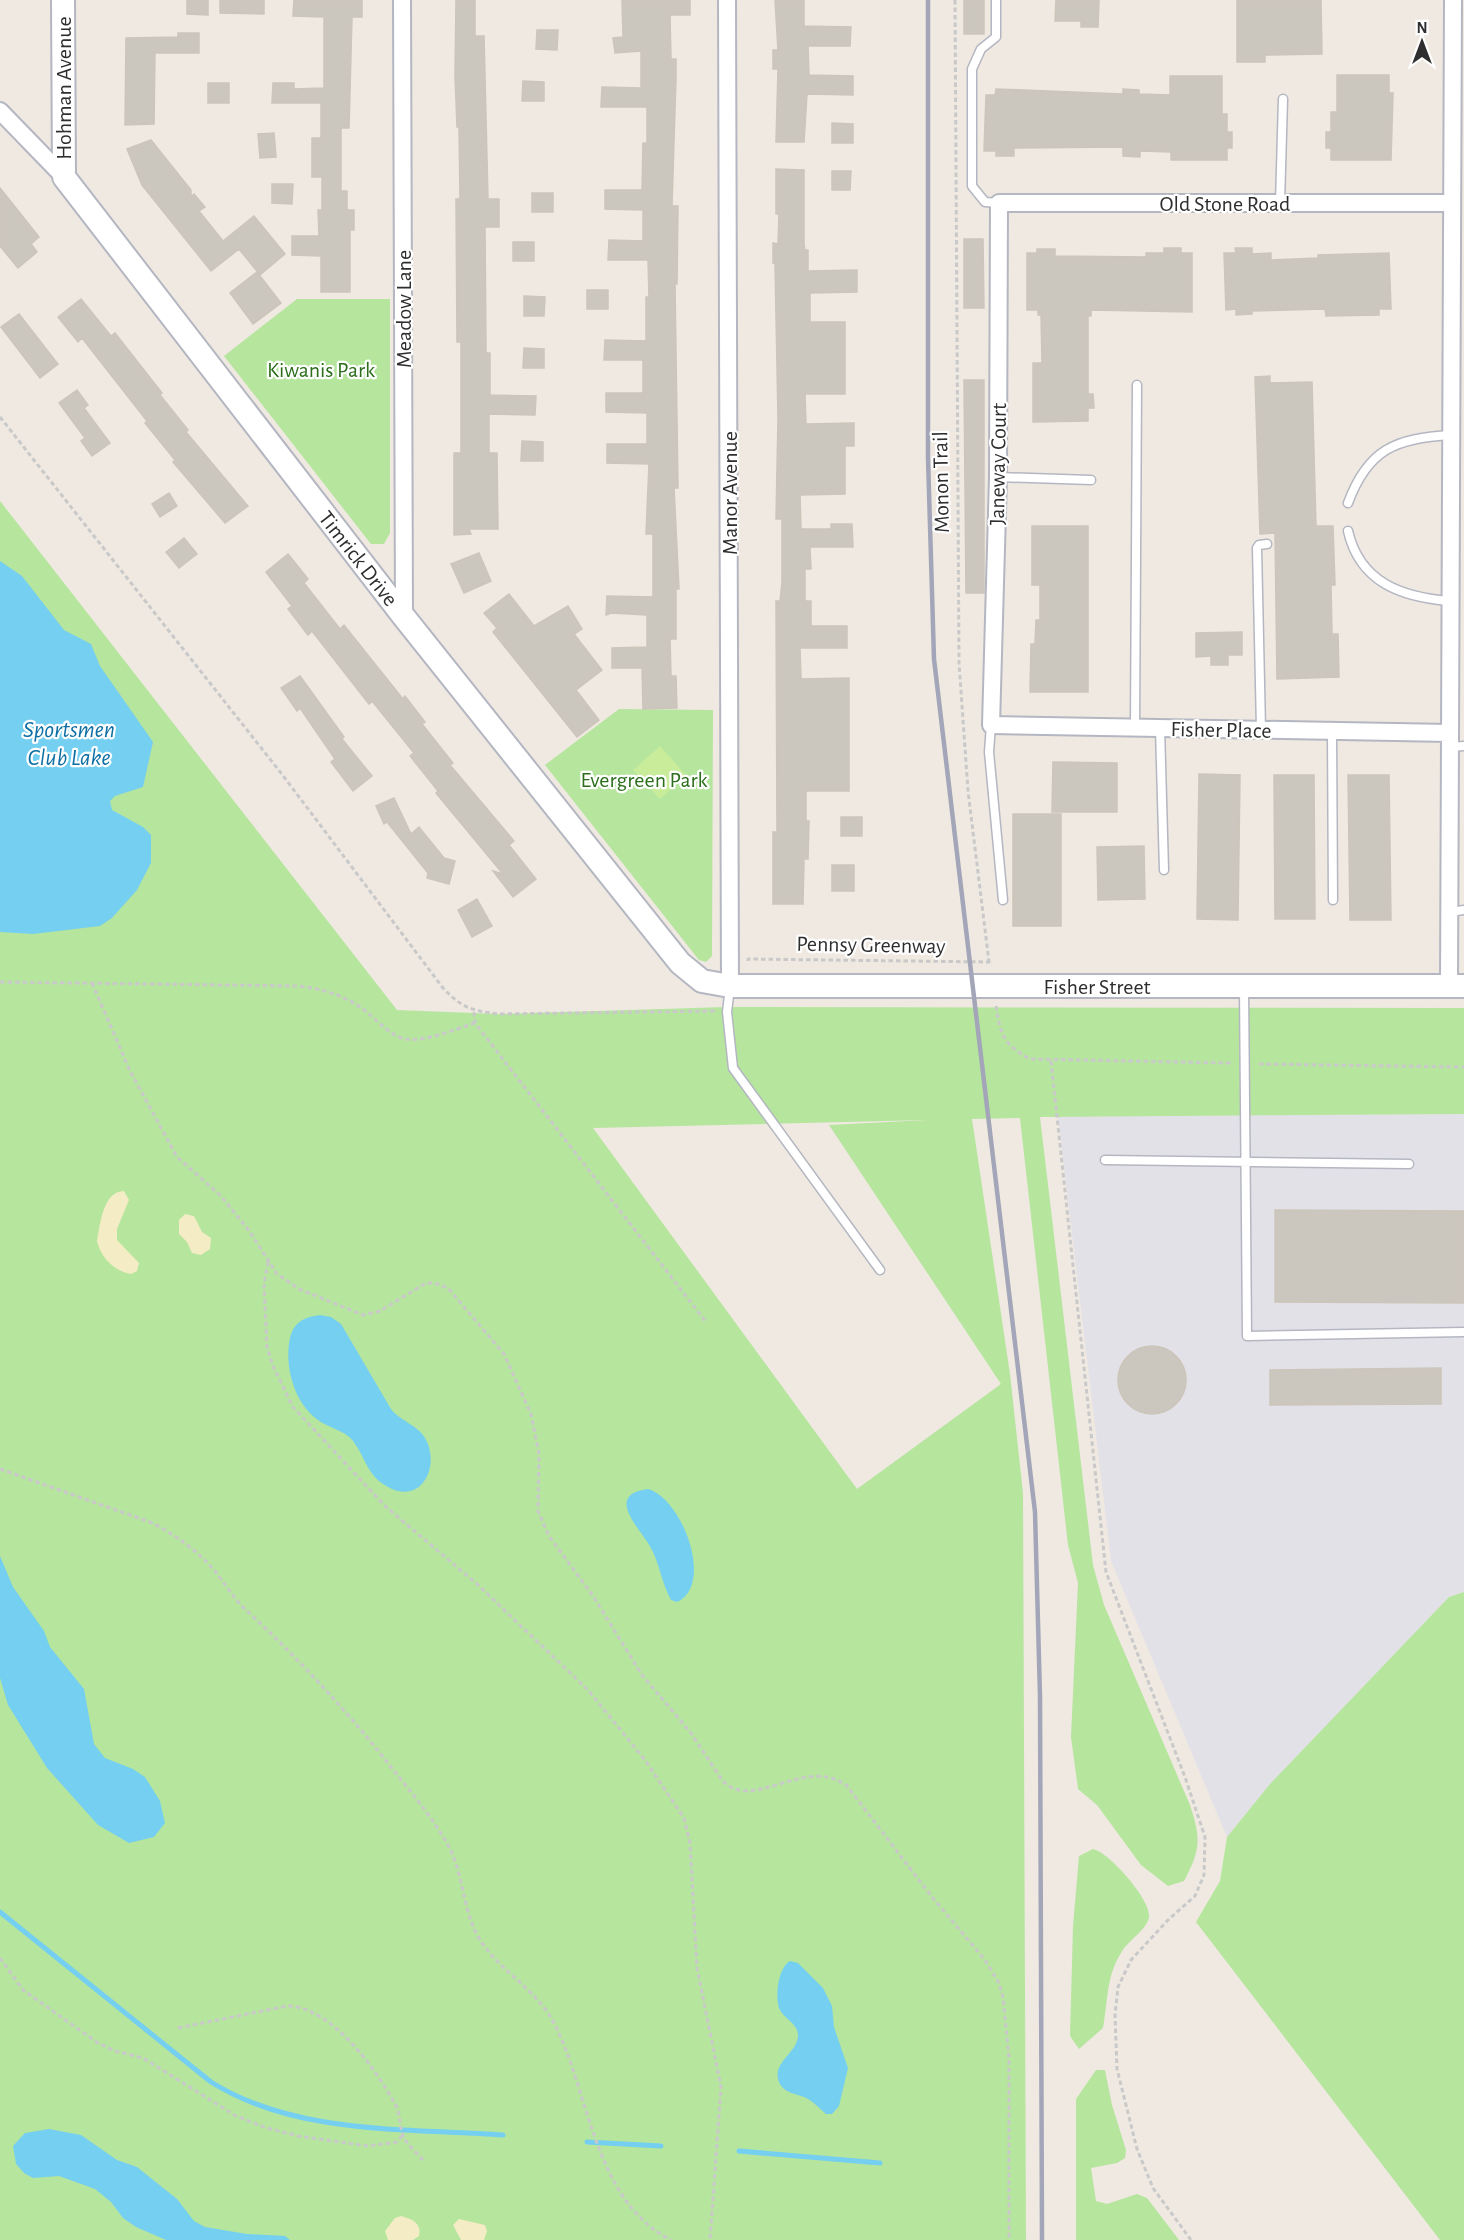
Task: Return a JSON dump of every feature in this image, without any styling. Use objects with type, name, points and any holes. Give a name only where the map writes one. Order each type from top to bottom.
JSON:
[{"type":"street","name":"Hohman Avenue","points":[[63,0],[64,177]]},
{"type":"street","name":"Meadow Lane","points":[[402,0],[404,617]]},
{"type":"street","name":"Manor Avenue","points":[[727,0],[730,986]]},
{"type":"street","points":[[1453,0],[1452,203],[1458,256],[1451,435],[1457,560],[1449,601],[1455,742],[1457,986]]},
{"type":"street","name":"Timrick Drive","points":[[0,111],[64,177],[404,617],[680,963],[702,981],[730,986]]},
{"type":"street","name":"Old Stone Road","points":[[999,203],[1452,203]]},
{"type":"street","name":"Janeway Court","points":[[992,725],[998,477],[999,203]]},
{"type":"street","name":"Fisher Place","points":[[992,725],[1332,730],[1455,742]]},
{"type":"street","name":"Fisher Street","points":[[730,986],[1457,986]]},
{"type":"lane","points":[[996,0],[996,37],[981,49],[972,69],[972,186],[985,202],[999,203]]},
{"type":"lane","points":[[1280,203],[1283,99]]},
{"type":"lane","points":[[1135,727],[1137,385]]},
{"type":"lane","points":[[1348,503],[1361,472],[1373,458],[1389,447],[1420,437],[1451,435]]},
{"type":"lane","points":[[998,477],[1091,480]]},
{"type":"lane","points":[[1348,531],[1351,544],[1360,560],[1393,589],[1417,598],[1449,601]]},
{"type":"lane","points":[[1261,729],[1257,548],[1259,545],[1266,544]]},
{"type":"lane","points":[[992,725],[989,752],[1003,900]]},
{"type":"lane","points":[[1160,728],[1164,870]]},
{"type":"lane","points":[[1332,730],[1333,900]]},
{"type":"lane","points":[[730,986],[727,1011],[734,1068],[880,1270]]},
{"type":"lane","points":[[1244,986],[1246,1336],[1464,1332]]},
{"type":"lane","points":[[1105,1160],[1410,1164]]},
{"type":"path","name":"Monon Trail","points":[[955,0],[959,663],[968,791],[989,962]]},
{"type":"path","points":[[0,417],[281,773],[443,988],[457,1002],[474,1011],[499,1014],[712,1011]]},
{"type":"path","name":"Pennsy Greenway","points":[[748,966],[748,959],[989,962]]},
{"type":"path","points":[[989,962],[991,974]]},
{"type":"path","points":[[0,982],[299,986],[325,989],[360,1006],[398,1036],[406,1039],[429,1036],[475,1023]]},
{"type":"path","points":[[92,983],[130,1071],[177,1157],[220,1195],[250,1233],[268,1262],[287,1283],[363,1315],[380,1311],[426,1283],[435,1283],[448,1288],[504,1353],[531,1414],[539,1454],[538,1511],[549,1536],[594,1596],[642,1675],[691,1733],[722,1780],[728,1786],[745,1791],[816,1774],[836,1778],[847,1786],[932,1897],[985,1960],[999,1983],[1006,2028],[1009,2240]]},
{"type":"path","points":[[994,995],[999,1028],[1010,1048],[1030,1059]]},
{"type":"path","points":[[474,1011],[475,1023],[706,1322]]},
{"type":"path","points":[[1051,1061],[1106,1572],[1185,1777],[1205,1837],[1204,1875],[1195,1896],[1169,1919],[1131,1960],[1118,1987],[1115,2016],[1117,2069],[1137,2149],[1153,2188],[1191,2240]]},
{"type":"path","points":[[268,1262],[264,1284],[267,1347],[273,1366],[293,1407],[385,1506],[477,1584],[588,1690],[612,1717],[678,1805],[684,1818],[690,1843],[697,1968],[721,2087],[710,2240]]},
{"type":"path","points":[[0,1469],[167,1530],[199,1553],[244,1608],[308,1670],[359,1727],[437,1828],[459,1872],[475,1931],[493,1957],[545,2008],[555,2025],[611,2174],[635,2211],[671,2240]]},
{"type":"path","points":[[0,1958],[23,1990],[88,2036],[115,2051],[143,2058],[236,2116],[267,2128],[298,2136],[368,2146],[397,2142],[403,2135]]},
{"type":"path","points":[[178,2028],[287,2006],[303,2006],[329,2023],[354,2046],[379,2077],[401,2118],[403,2135],[423,2160]]},
{"type":"shaded area","points":[[1464,1114],[1464,1592],[1449,1597],[1270,1784],[1227,1837],[1111,1561],[1058,1116]]},
{"type":"green space","name":"Kiwanis Park","points":[[297,299],[390,299],[390,533],[384,544],[371,544],[224,356]]},
{"type":"green space","points":[[0,501],[397,1010],[499,1014],[726,1007],[1464,1008],[1464,1114],[1040,1117],[1093,1565],[1104,1605],[1190,1805],[1196,1827],[1198,1844],[1190,1870],[1184,1881],[1168,1886],[1141,1865],[1097,1805],[1078,1789],[1071,1737],[1078,1583],[1068,1545],[1020,1118],[972,1119],[1010,1374],[1023,1493],[1026,2240],[0,2240]],"holes":[[[927,1120],[829,1125],[1001,1384],[857,1489],[593,1128]]]},
{"type":"green space","name":"Evergreen Park","points":[[619,709],[713,710],[712,956],[706,962],[699,960],[545,765]]},
{"type":"green space","points":[[660,746],[686,775],[660,799],[633,770]]},
{"type":"green space","points":[[1464,1592],[1464,2240],[1440,2240],[1196,1922],[1220,1881],[1227,1837],[1270,1784],[1449,1597]]},
{"type":"green space","points":[[1093,1849],[1109,1859],[1128,1878],[1144,1900],[1149,1917],[1145,1926],[1124,1949],[1116,1962],[1110,1980],[1103,2028],[1079,2049],[1070,2036],[1073,1926],[1079,1856]]},
{"type":"green space","points":[[1096,2070],[1105,2070],[1112,2105],[1126,2150],[1125,2158],[1117,2163],[1091,2168],[1096,2201],[1107,2204],[1137,2194],[1147,2198],[1179,2240],[1076,2240],[1076,2099]]},
{"type":"sand","points":[[124,1191],[129,1200],[117,1229],[117,1240],[139,1263],[137,1271],[131,1274],[109,1263],[97,1241],[101,1218],[107,1203],[117,1192]]},
{"type":"sand","points":[[185,1214],[194,1216],[202,1232],[211,1238],[210,1249],[201,1255],[192,1253],[187,1242],[179,1234],[179,1220]]},
{"type":"sand","points":[[401,2216],[418,2225],[419,2236],[413,2240],[388,2240],[385,2231],[395,2218]]},
{"type":"sand","points":[[459,2219],[485,2225],[487,2231],[484,2240],[461,2240],[453,2225]]},
{"type":"water","name":"Sportsmen Club Lake","points":[[0,561],[22,576],[64,630],[91,644],[100,666],[153,742],[143,787],[115,796],[110,801],[112,810],[143,827],[151,835],[151,863],[137,890],[112,918],[100,926],[33,934],[0,932]]},
{"type":"water","points":[[320,1315],[331,1317],[341,1324],[391,1409],[425,1438],[431,1460],[425,1480],[419,1487],[410,1491],[400,1491],[381,1483],[371,1472],[350,1437],[318,1420],[310,1413],[297,1394],[288,1360],[290,1338],[300,1321]]},
{"type":"water","points":[[648,1489],[661,1496],[672,1508],[690,1542],[693,1578],[688,1593],[677,1602],[671,1600],[654,1554],[629,1514],[628,1498],[635,1492]]},
{"type":"water","points":[[0,1556],[13,1587],[44,1631],[50,1647],[84,1689],[94,1744],[105,1758],[133,1769],[145,1777],[160,1801],[165,1823],[154,1837],[129,1843],[98,1825],[47,1768],[8,1705],[0,1678]]},
{"type":"water","points":[[790,1961],[798,1963],[823,1988],[832,2006],[834,2027],[848,2068],[839,2106],[832,2114],[826,2114],[808,2099],[785,2090],[778,2077],[778,2070],[794,2047],[798,2034],[795,2027],[781,2012],[778,2003],[780,1976]]},
{"type":"water","points":[[49,2129],[81,2135],[117,2160],[137,2167],[177,2199],[194,2221],[205,2227],[247,2234],[285,2236],[290,2240],[166,2240],[136,2227],[123,2218],[111,2202],[95,2189],[59,2176],[33,2178],[24,2173],[16,2164],[13,2146],[25,2133]]},
{"type":"building","points":[[187,0],[208,0],[208,15],[187,14]]},
{"type":"building","points":[[220,0],[264,0],[264,14],[220,13]]},
{"type":"building","points":[[294,0],[362,0],[362,17],[352,17],[349,128],[341,128],[341,191],[347,191],[347,210],[354,210],[354,230],[350,230],[350,292],[321,292],[321,256],[292,255],[292,236],[319,236],[318,210],[322,210],[322,177],[312,177],[312,138],[321,138],[321,103],[272,103],[273,83],[294,83],[294,89],[324,88],[324,17],[293,16]]},
{"type":"building","points":[[456,0],[475,0],[475,36],[484,36],[488,199],[499,199],[499,227],[485,227],[486,353],[490,353],[490,395],[536,396],[535,415],[489,414],[489,453],[497,453],[498,529],[469,529],[471,534],[454,535],[454,453],[461,453],[461,342],[457,342],[456,199],[460,199],[459,127],[457,127],[455,75]]},
{"type":"building","points":[[622,0],[690,0],[690,15],[670,15],[671,59],[676,59],[672,206],[678,206],[677,284],[675,284],[678,488],[674,488],[679,589],[676,589],[676,639],[670,639],[671,676],[676,676],[677,708],[643,709],[642,668],[612,668],[612,648],[647,647],[647,615],[611,613],[606,615],[607,596],[653,597],[653,534],[646,534],[649,464],[607,463],[607,444],[647,444],[647,413],[606,412],[606,393],[643,393],[643,360],[604,360],[605,340],[646,341],[646,297],[649,297],[648,260],[608,260],[609,240],[643,241],[643,210],[605,209],[605,190],[642,190],[643,143],[647,143],[647,107],[601,107],[602,87],[641,88],[641,51],[615,53],[613,38],[623,37]]},
{"type":"building","points":[[775,0],[804,0],[804,26],[851,27],[850,46],[808,46],[809,75],[853,76],[853,95],[807,94],[804,142],[776,142],[778,69],[773,69],[773,50],[778,50]]},
{"type":"building","points":[[964,0],[984,0],[984,34],[964,34]]},
{"type":"building","points":[[1056,0],[1099,0],[1098,27],[1081,27],[1081,21],[1055,21]]},
{"type":"building","points":[[1237,0],[1321,0],[1322,54],[1265,55],[1265,62],[1237,62]]},
{"type":"building","points":[[537,30],[558,30],[557,50],[536,49]]},
{"type":"building","points":[[178,33],[199,33],[199,53],[155,53],[154,124],[125,125],[126,38],[178,37]]},
{"type":"building","points":[[1337,75],[1389,75],[1389,93],[1393,93],[1391,160],[1331,160],[1331,148],[1326,148],[1326,132],[1331,132],[1331,112],[1337,112]]},
{"type":"building","points":[[1170,76],[1222,76],[1222,114],[1227,114],[1227,132],[1232,132],[1232,148],[1227,148],[1227,160],[1171,160],[1171,152],[1140,151],[1140,157],[1123,156],[1123,147],[1014,148],[1014,156],[996,156],[996,151],[984,151],[986,95],[995,95],[996,89],[1123,94],[1123,89],[1139,90],[1139,94],[1170,95]]},
{"type":"building","points":[[523,81],[544,82],[544,101],[522,101]]},
{"type":"building","points":[[208,83],[229,83],[229,103],[208,103]]},
{"type":"building","points":[[832,123],[853,124],[853,143],[832,143]]},
{"type":"building","points":[[274,133],[276,157],[260,158],[258,134]]},
{"type":"building","points":[[151,140],[191,190],[191,197],[194,194],[205,207],[199,211],[223,241],[254,216],[285,254],[260,275],[239,249],[211,271],[142,185],[127,149]]},
{"type":"building","points":[[776,169],[804,170],[804,244],[805,250],[808,250],[808,271],[857,270],[857,292],[810,293],[810,322],[845,322],[845,394],[805,394],[806,424],[854,423],[854,446],[845,446],[845,494],[800,495],[801,529],[831,529],[831,524],[852,524],[853,547],[810,547],[811,569],[805,569],[805,601],[811,601],[811,626],[847,626],[847,648],[800,648],[801,679],[849,678],[849,791],[806,791],[806,821],[809,821],[808,859],[804,859],[803,904],[773,904],[773,832],[777,832],[776,601],[780,601],[782,582],[782,519],[776,519],[778,419],[773,243],[778,244],[779,214],[776,214]]},
{"type":"building","points":[[832,171],[851,171],[850,190],[832,190]]},
{"type":"building","points":[[272,184],[293,184],[292,204],[272,203]]},
{"type":"building","points":[[0,188],[39,237],[31,244],[37,252],[18,268],[0,246]]},
{"type":"building","points":[[532,193],[553,193],[553,212],[532,212]]},
{"type":"building","points":[[964,239],[983,239],[984,308],[964,308]]},
{"type":"building","points":[[513,242],[534,242],[534,261],[513,261]]},
{"type":"building","points":[[1164,248],[1181,248],[1181,253],[1192,253],[1192,312],[1091,310],[1091,316],[1088,316],[1088,394],[1093,394],[1094,408],[1088,408],[1088,421],[1033,422],[1033,363],[1042,363],[1041,315],[1038,315],[1038,310],[1027,310],[1027,253],[1037,253],[1037,249],[1055,249],[1055,256],[1146,257],[1146,253],[1164,253]]},
{"type":"building","points":[[1235,248],[1252,248],[1252,254],[1271,253],[1271,260],[1318,258],[1318,255],[1389,253],[1391,309],[1379,309],[1379,315],[1326,316],[1325,309],[1252,311],[1252,314],[1236,315],[1236,309],[1226,310],[1224,253],[1236,253]]},
{"type":"building","points":[[257,272],[281,303],[253,324],[230,293]]},
{"type":"building","points":[[587,290],[608,290],[608,309],[587,309]]},
{"type":"building","points":[[524,296],[545,297],[544,316],[524,316]]},
{"type":"building","points":[[81,299],[111,336],[115,333],[162,393],[160,395],[188,430],[186,432],[248,506],[225,523],[173,462],[175,460],[145,423],[147,421],[82,338],[78,342],[58,317]]},
{"type":"building","points":[[19,314],[58,364],[40,378],[1,327]]},
{"type":"building","points":[[524,348],[544,349],[544,368],[523,368]]},
{"type":"building","points":[[1270,376],[1270,383],[1312,382],[1316,526],[1333,526],[1335,585],[1331,585],[1332,634],[1338,634],[1339,677],[1277,679],[1275,533],[1260,534],[1255,377]]},
{"type":"building","points":[[964,380],[984,380],[984,593],[966,593]]},
{"type":"building","points":[[77,390],[88,405],[84,408],[110,443],[92,456],[81,441],[85,438],[59,403]]},
{"type":"building","points":[[522,441],[543,442],[543,461],[521,461]]},
{"type":"building","points":[[169,493],[177,506],[160,517],[152,504]]},
{"type":"building","points":[[1032,526],[1088,526],[1088,692],[1030,692],[1031,644],[1035,644],[1036,620],[1040,620],[1040,585],[1032,585]]},
{"type":"building","points":[[184,538],[197,554],[179,568],[166,552]]},
{"type":"building","points":[[479,553],[491,581],[464,593],[451,564]]},
{"type":"building","points":[[288,554],[308,579],[304,583],[340,629],[344,625],[403,699],[405,696],[425,722],[422,724],[453,763],[450,765],[514,841],[509,845],[536,879],[513,897],[493,871],[503,874],[436,793],[438,791],[410,756],[414,753],[372,701],[369,704],[312,631],[308,635],[288,609],[292,606],[266,572]]},
{"type":"building","points":[[509,594],[534,626],[568,606],[582,629],[574,634],[602,670],[576,690],[599,720],[577,737],[493,632],[497,628],[484,613]]},
{"type":"building","points":[[1242,632],[1242,655],[1228,655],[1228,665],[1211,665],[1211,656],[1196,657],[1196,633]]},
{"type":"building","points":[[300,676],[344,737],[342,739],[372,776],[353,791],[331,762],[335,759],[300,708],[297,711],[281,688]]},
{"type":"building","points":[[1053,762],[1117,763],[1117,812],[1052,812]]},
{"type":"building","points":[[1199,774],[1240,775],[1238,920],[1197,919]]},
{"type":"building","points":[[1274,775],[1314,775],[1315,919],[1275,919]]},
{"type":"building","points":[[1348,775],[1389,775],[1391,920],[1350,920]]},
{"type":"building","points":[[394,798],[411,834],[419,827],[444,858],[455,861],[449,884],[427,878],[428,873],[387,822],[384,824],[376,806]]},
{"type":"building","points":[[1013,814],[1061,814],[1061,926],[1013,926]]},
{"type":"building","points":[[841,817],[862,817],[862,836],[841,836]]},
{"type":"building","points":[[1144,846],[1145,899],[1098,900],[1097,847]]},
{"type":"building","points":[[832,865],[854,865],[854,891],[832,891]]},
{"type":"building","points":[[477,899],[492,926],[472,937],[458,910]]},
{"type":"building","points":[[1275,1210],[1464,1211],[1464,1303],[1275,1302]]},
{"type":"building","points":[[1145,1346],[1159,1346],[1171,1351],[1181,1361],[1186,1380],[1181,1399],[1171,1409],[1159,1414],[1145,1414],[1133,1409],[1123,1399],[1118,1387],[1118,1373],[1123,1361],[1133,1351]]},
{"type":"building","points":[[1441,1368],[1441,1404],[1270,1405],[1270,1370]]},
{"type":"waterway","points":[[0,1912],[211,2082],[244,2099],[279,2112],[352,2126],[503,2135]]},
{"type":"waterway","points":[[587,2142],[661,2146]]},
{"type":"waterway","points":[[739,2151],[880,2163]]},
{"type":"railway","points":[[928,0],[928,458],[934,659],[1035,1512],[1040,1696],[1042,2240]]}]
